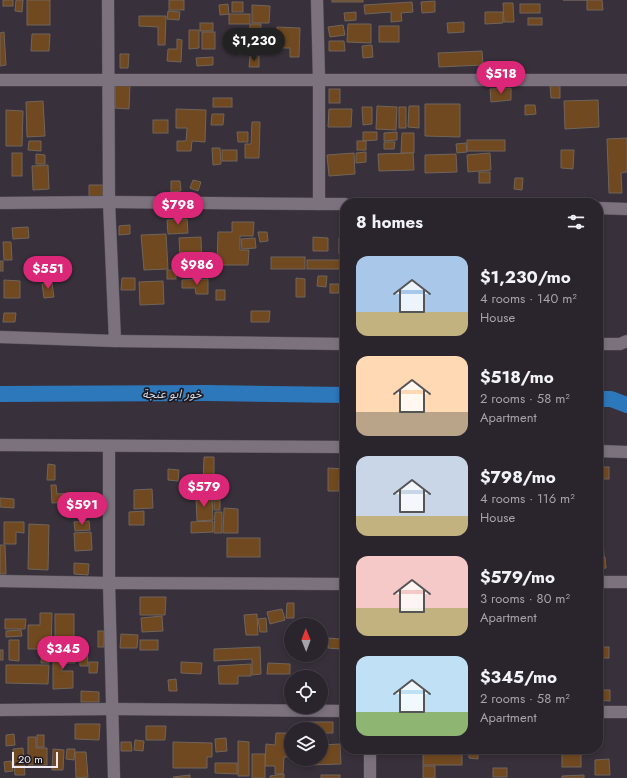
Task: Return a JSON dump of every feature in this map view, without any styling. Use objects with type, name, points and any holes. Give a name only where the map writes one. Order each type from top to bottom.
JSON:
[{"type":"street","points":[[108,0],[109,202],[115,341]]},
{"type":"street","points":[[317,0],[319,79],[319,204]]},
{"type":"street","points":[[0,80],[627,80]]},
{"type":"street","points":[[0,203],[109,202],[340,204]]},
{"type":"street","points":[[603,208],[627,209]]},
{"type":"street","points":[[0,337],[115,341],[340,344]]},
{"type":"street","points":[[603,344],[620,344],[627,341]]},
{"type":"street","points":[[0,445],[340,447]]},
{"type":"street","points":[[109,446],[109,583],[114,778]]},
{"type":"street","points":[[603,451],[627,452]]},
{"type":"street","points":[[0,582],[340,584]]},
{"type":"street","points":[[603,582],[627,582]]},
{"type":"street","points":[[0,710],[112,709],[340,711]]},
{"type":"street","points":[[603,712],[627,712]]},
{"type":"street","points":[[370,754],[370,778]]},
{"type":"building","points":[[3,0],[13,0],[13,6],[3,6]]},
{"type":"building","points":[[16,0],[23,0],[22,12],[15,11]]},
{"type":"building","points":[[27,0],[50,0],[50,25],[27,25]]},
{"type":"building","points":[[169,0],[184,0],[184,10],[169,10]]},
{"type":"building","points":[[332,0],[363,0],[363,2],[332,2]]},
{"type":"building","points":[[587,0],[602,0],[603,10],[587,10]]},
{"type":"building","points":[[435,1],[435,12],[422,13],[421,2]]},
{"type":"building","points":[[232,2],[243,2],[243,12],[232,12]]},
{"type":"building","points":[[412,2],[413,12],[401,13],[402,21],[391,22],[391,12],[365,14],[364,5]]},
{"type":"building","points":[[503,3],[513,3],[514,22],[504,22]]},
{"type":"building","points":[[228,4],[229,14],[220,15],[219,5]]},
{"type":"building","points":[[520,4],[540,4],[540,13],[520,13]]},
{"type":"building","points":[[252,5],[270,6],[269,23],[252,23]]},
{"type":"building","points":[[168,11],[180,12],[179,20],[167,19]]},
{"type":"building","points":[[356,12],[356,20],[345,21],[344,13]]},
{"type":"building","points":[[485,12],[503,12],[503,23],[485,24]]},
{"type":"building","points":[[229,14],[250,14],[250,24],[229,24]]},
{"type":"building","points":[[139,16],[166,16],[165,45],[158,45],[158,27],[139,26]]},
{"type":"building","points":[[528,18],[542,18],[542,25],[528,25]]},
{"type":"building","points":[[464,22],[464,32],[448,33],[447,23]]},
{"type":"building","points":[[200,23],[213,23],[213,31],[200,31]]},
{"type":"building","points":[[250,24],[261,24],[260,38],[249,38]]},
{"type":"building","points":[[348,24],[371,24],[371,43],[347,42]]},
{"type":"building","points":[[343,25],[345,35],[330,37],[328,27]]},
{"type":"building","points":[[379,26],[399,26],[399,42],[379,42]]},
{"type":"building","points":[[277,27],[300,28],[299,57],[290,57],[290,48],[277,48]]},
{"type":"building","points":[[189,30],[199,30],[199,48],[189,49]]},
{"type":"building","points":[[4,32],[6,65],[0,66],[0,33]]},
{"type":"building","points":[[202,32],[215,32],[215,49],[202,49]]},
{"type":"building","points":[[32,34],[50,34],[49,51],[31,51]]},
{"type":"building","points":[[264,34],[274,35],[273,45],[263,44]]},
{"type":"building","points":[[232,38],[244,40],[241,54],[230,52]]},
{"type":"building","points":[[177,39],[182,40],[181,62],[167,61],[168,49],[177,49]]},
{"type":"building","points":[[257,40],[258,52],[246,53],[245,41]]},
{"type":"building","points":[[329,41],[344,41],[345,51],[329,51]]},
{"type":"building","points":[[372,45],[373,57],[363,58],[362,46]]},
{"type":"building","points":[[482,51],[483,65],[439,67],[438,53]]},
{"type":"building","points":[[120,54],[129,54],[128,68],[120,68]]},
{"type":"building","points":[[250,56],[259,56],[259,67],[249,67]]},
{"type":"building","points":[[213,57],[213,65],[197,66],[196,58]]},
{"type":"building","points":[[115,84],[130,85],[129,109],[115,108]]},
{"type":"building","points":[[550,86],[560,86],[560,98],[551,98]]},
{"type":"building","points":[[511,88],[511,100],[491,102],[490,89]]},
{"type":"building","points":[[329,89],[340,89],[340,103],[329,103]]},
{"type":"building","points":[[213,98],[232,98],[232,107],[213,107]]},
{"type":"building","points":[[598,100],[599,127],[565,129],[564,101]]},
{"type":"building","points":[[43,101],[45,136],[27,137],[26,102]]},
{"type":"building","points":[[425,104],[460,104],[460,137],[425,136]]},
{"type":"building","points":[[525,105],[535,105],[536,114],[525,115]]},
{"type":"building","points":[[377,106],[397,107],[396,130],[376,129]]},
{"type":"building","points":[[409,106],[419,106],[419,128],[408,127]]},
{"type":"building","points":[[362,107],[372,107],[372,124],[363,125]]},
{"type":"building","points":[[399,107],[406,107],[406,128],[399,128]]},
{"type":"building","points":[[176,109],[206,110],[205,142],[192,141],[191,151],[177,151],[177,141],[186,141],[187,128],[176,128]]},
{"type":"building","points":[[329,109],[352,109],[351,127],[328,127]]},
{"type":"building","points":[[6,110],[23,111],[22,146],[6,146]]},
{"type":"building","points":[[212,114],[224,114],[223,125],[211,125]]},
{"type":"building","points":[[153,120],[168,120],[168,133],[153,133]]},
{"type":"building","points":[[252,122],[260,122],[259,158],[245,158],[245,144],[251,144]]},
{"type":"building","points":[[237,132],[248,132],[248,142],[238,142]]},
{"type":"building","points":[[363,132],[377,132],[377,140],[363,141]]},
{"type":"building","points":[[397,132],[397,140],[384,141],[384,133]]},
{"type":"building","points":[[402,133],[414,133],[414,153],[401,153]]},
{"type":"building","points":[[627,138],[627,172],[621,173],[622,193],[609,193],[607,139]]},
{"type":"building","points":[[467,140],[505,140],[505,151],[467,151]]},
{"type":"building","points":[[29,141],[41,141],[41,151],[28,150]]},
{"type":"building","points":[[357,141],[366,141],[366,150],[357,150]]},
{"type":"building","points":[[384,142],[395,142],[394,149],[384,149]]},
{"type":"building","points":[[466,143],[467,152],[457,153],[456,144]]},
{"type":"building","points":[[212,148],[220,148],[221,164],[213,165]]},
{"type":"building","points":[[222,150],[237,150],[237,161],[222,161]]},
{"type":"building","points":[[561,150],[574,150],[573,169],[561,168]]},
{"type":"building","points":[[366,152],[366,162],[356,163],[356,153]]},
{"type":"building","points":[[12,153],[22,153],[22,176],[12,176]]},
{"type":"building","points":[[354,153],[355,174],[329,176],[327,155]]},
{"type":"building","points":[[413,153],[414,170],[379,171],[378,154]]},
{"type":"building","points":[[490,153],[491,170],[468,172],[467,155]]},
{"type":"building","points":[[36,154],[45,155],[45,164],[36,164]]},
{"type":"building","points":[[456,154],[457,172],[425,173],[425,155]]},
{"type":"building","points":[[48,165],[49,189],[33,190],[32,166]]},
{"type":"building","points":[[479,172],[490,172],[490,183],[479,183]]},
{"type":"building","points":[[515,178],[523,178],[522,190],[514,189]]},
{"type":"building","points":[[193,180],[201,182],[198,191],[190,188]]},
{"type":"building","points":[[171,181],[180,181],[181,191],[171,192]]},
{"type":"building","points":[[89,185],[103,185],[103,200],[89,199]]},
{"type":"building","points":[[187,219],[188,233],[168,234],[167,220]]},
{"type":"building","points":[[232,222],[254,222],[253,236],[240,236],[240,250],[249,250],[248,265],[217,265],[218,232],[232,232]]},
{"type":"building","points":[[130,225],[130,234],[119,235],[119,226]]},
{"type":"building","points":[[28,227],[29,238],[13,239],[12,228]]},
{"type":"building","points":[[258,232],[267,232],[268,241],[260,242]]},
{"type":"building","points":[[166,234],[168,269],[144,270],[141,235]]},
{"type":"building","points":[[201,237],[202,270],[181,271],[179,238]]},
{"type":"building","points":[[313,237],[328,238],[328,251],[313,251]]},
{"type":"building","points":[[255,238],[256,248],[242,249],[241,239]]},
{"type":"building","points":[[339,238],[340,254],[339,254]]},
{"type":"building","points":[[3,242],[11,242],[12,260],[4,260]]},
{"type":"building","points":[[271,257],[305,257],[305,269],[271,269]]},
{"type":"building","points":[[43,258],[43,268],[29,269],[28,259]]},
{"type":"building","points":[[307,260],[340,260],[340,269],[307,269]]},
{"type":"building","points":[[0,261],[3,261],[3,271],[0,271]]},
{"type":"building","points":[[167,270],[176,270],[176,279],[167,279]]},
{"type":"building","points":[[318,276],[327,276],[326,287],[317,286]]},
{"type":"building","points":[[122,278],[135,278],[135,290],[121,290]]},
{"type":"building","points":[[296,278],[305,279],[305,297],[296,297]]},
{"type":"building","points":[[208,279],[208,294],[196,294],[195,288],[182,288],[182,280]]},
{"type":"building","points":[[4,280],[20,281],[20,298],[4,298]]},
{"type":"building","points":[[163,281],[164,304],[140,305],[139,282]]},
{"type":"building","points":[[52,283],[54,297],[44,298],[42,284]]},
{"type":"building","points":[[330,284],[339,284],[339,293],[330,293]]},
{"type":"building","points":[[216,290],[225,290],[225,300],[216,300]]},
{"type":"building","points":[[251,311],[270,311],[269,322],[251,322]]},
{"type":"building","points":[[4,313],[16,313],[15,322],[3,322]]},
{"type":"building","points":[[204,457],[214,457],[214,486],[203,486]]},
{"type":"building","points":[[48,464],[55,465],[55,480],[47,480]]},
{"type":"building","points":[[603,467],[609,467],[609,479],[603,479]]},
{"type":"building","points":[[328,468],[340,469],[339,491],[328,491]]},
{"type":"building","points":[[168,469],[179,470],[178,481],[168,480]]},
{"type":"building","points":[[51,485],[56,485],[57,494],[71,493],[71,502],[52,503]]},
{"type":"building","points":[[214,488],[220,488],[220,510],[214,510]]},
{"type":"building","points":[[152,489],[153,508],[134,509],[134,490]]},
{"type":"building","points":[[212,496],[213,520],[197,521],[196,497]]},
{"type":"building","points":[[0,498],[14,499],[14,508],[0,507]]},
{"type":"building","points":[[82,504],[83,513],[73,514],[72,505]]},
{"type":"building","points":[[224,508],[238,509],[238,533],[223,533]]},
{"type":"building","points":[[144,511],[144,525],[129,525],[129,512]]},
{"type":"building","points":[[215,512],[222,512],[222,533],[214,533]]},
{"type":"building","points":[[89,521],[90,530],[75,531],[74,522]]},
{"type":"building","points":[[213,521],[213,532],[191,533],[191,522]]},
{"type":"building","points":[[4,522],[24,522],[24,533],[16,532],[16,544],[4,544]]},
{"type":"building","points":[[29,524],[49,525],[48,570],[28,569]]},
{"type":"building","points":[[91,532],[92,550],[75,551],[74,533]]},
{"type":"building","points":[[603,534],[604,557],[603,557]]},
{"type":"building","points":[[227,538],[260,538],[260,557],[227,557]]},
{"type":"building","points":[[0,545],[5,545],[6,574],[0,574]]},
{"type":"building","points":[[603,557],[605,557],[606,568],[603,568]]},
{"type":"building","points":[[74,563],[89,564],[88,575],[74,574]]},
{"type":"building","points":[[140,597],[166,597],[165,615],[140,615]]},
{"type":"building","points":[[287,603],[294,603],[294,618],[286,618]]},
{"type":"building","points":[[282,609],[284,620],[270,624],[267,612]]},
{"type":"building","points":[[40,613],[52,613],[51,649],[28,649],[28,625],[40,625]]},
{"type":"building","points":[[55,614],[74,614],[74,638],[55,638]]},
{"type":"building","points":[[257,614],[258,635],[246,635],[244,615]]},
{"type":"building","points":[[162,616],[163,631],[142,632],[141,618]]},
{"type":"building","points":[[266,618],[267,632],[260,632],[258,619]]},
{"type":"building","points":[[5,619],[26,619],[25,629],[5,629]]},
{"type":"building","points":[[21,630],[22,636],[6,637],[6,631]]},
{"type":"building","points":[[98,631],[104,631],[104,647],[98,647]]},
{"type":"building","points":[[121,634],[138,635],[137,648],[120,648]]},
{"type":"building","points":[[329,638],[340,639],[340,649],[328,648]]},
{"type":"building","points":[[9,640],[19,640],[19,661],[9,660]]},
{"type":"building","points":[[140,640],[158,640],[158,650],[140,650]]},
{"type":"building","points":[[87,645],[88,666],[80,666],[79,646]]},
{"type":"building","points":[[260,647],[261,674],[252,675],[252,659],[214,661],[214,649]]},
{"type":"building","points":[[603,647],[609,647],[609,658],[603,658]]},
{"type":"building","points":[[0,650],[3,650],[3,660],[0,660]]},
{"type":"building","points":[[42,651],[49,652],[49,663],[41,663]]},
{"type":"building","points":[[53,652],[75,652],[75,663],[62,663],[62,671],[73,671],[73,688],[53,689]]},
{"type":"building","points":[[89,662],[98,662],[97,673],[89,673]]},
{"type":"building","points":[[181,662],[202,663],[201,674],[181,673]]},
{"type":"building","points":[[268,663],[290,664],[290,670],[284,670],[284,674],[267,674]]},
{"type":"building","points":[[251,664],[251,676],[238,676],[238,684],[219,684],[218,666]]},
{"type":"building","points":[[6,665],[49,665],[48,684],[6,683]]},
{"type":"building","points":[[176,679],[177,691],[169,691],[168,680]]},
{"type":"building","points":[[603,690],[610,690],[610,701],[603,700]]},
{"type":"building","points":[[81,691],[99,692],[99,702],[81,702]]},
{"type":"building","points":[[328,722],[333,722],[333,733],[328,733]]},
{"type":"building","points":[[75,724],[100,724],[99,740],[75,739]]},
{"type":"building","points":[[146,726],[166,726],[165,740],[146,740]]},
{"type":"building","points":[[276,733],[284,733],[283,774],[275,774],[275,766],[265,766],[266,744],[275,745]]},
{"type":"building","points":[[14,734],[15,745],[6,746],[6,735]]},
{"type":"building","points":[[37,735],[44,735],[44,747],[37,747]]},
{"type":"building","points":[[28,737],[36,737],[36,748],[47,748],[47,765],[28,765]]},
{"type":"building","points":[[226,738],[227,751],[216,752],[215,739]]},
{"type":"building","points":[[135,740],[144,741],[143,751],[134,750]]},
{"type":"building","points":[[238,741],[249,742],[249,776],[238,776]]},
{"type":"building","points":[[121,742],[131,742],[132,751],[121,751]]},
{"type":"building","points":[[173,742],[212,743],[212,757],[207,757],[207,768],[173,768]]},
{"type":"building","points":[[340,744],[341,764],[328,764],[328,745]]},
{"type":"building","points":[[23,748],[25,775],[15,775],[13,749]]},
{"type":"building","points":[[53,749],[64,750],[63,770],[52,770]]},
{"type":"building","points":[[67,749],[75,749],[74,760],[66,759]]},
{"type":"building","points":[[75,752],[86,752],[88,777],[76,778]]},
{"type":"building","points":[[252,754],[265,754],[265,778],[252,778]]},
{"type":"building","points":[[423,754],[462,754],[462,765],[423,765]]},
{"type":"building","points":[[469,754],[478,754],[478,759],[469,758]]},
{"type":"building","points":[[562,754],[581,754],[581,767],[562,767]]},
{"type":"building","points":[[609,759],[610,775],[595,775],[595,760]]},
{"type":"building","points":[[11,761],[13,771],[5,772],[4,762]]},
{"type":"building","points":[[215,763],[237,763],[237,774],[215,773]]},
{"type":"building","points":[[423,766],[435,766],[435,778],[423,778]]},
{"type":"building","points":[[493,768],[507,768],[507,777],[493,777]]},
{"type":"building","points":[[284,774],[284,778],[270,778],[270,776]]},
{"type":"building","points":[[190,775],[190,778],[173,777]]},
{"type":"building","points":[[321,775],[340,775],[340,778],[321,778]]},
{"type":"building","points":[[584,775],[584,778],[562,778],[562,776]]},
{"type":"waterway","name":"خور ابو عنجة","points":[[0,394],[207,393],[340,395]]},
{"type":"waterway","name":"خور ابو عنجة","points":[[603,399],[611,399],[627,405]]}]
